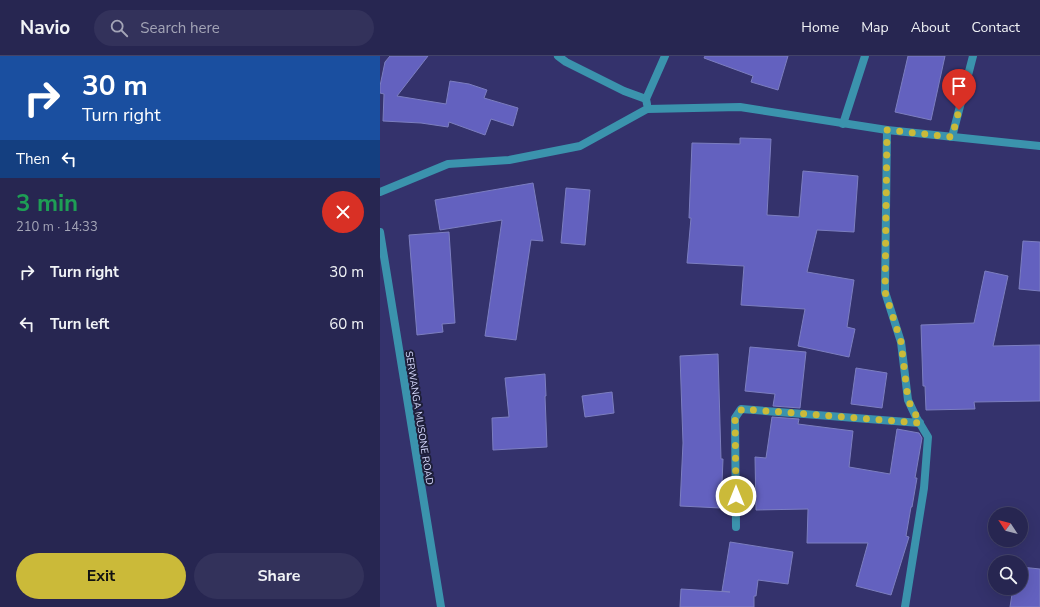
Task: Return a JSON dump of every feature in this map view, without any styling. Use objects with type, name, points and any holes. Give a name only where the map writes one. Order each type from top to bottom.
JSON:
[{"type":"street","points":[[558,56],[566,62],[624,91],[646,99]]},
{"type":"street","points":[[647,109],[646,99],[664,56]]},
{"type":"street","points":[[843,124],[865,56]]},
{"type":"street","points":[[952,137],[973,56]]},
{"type":"street","points":[[380,192],[448,164],[509,160],[580,146],[647,109],[740,107],[887,130],[1040,146]]},
{"type":"street","points":[[887,130],[885,292],[901,342],[908,400],[928,437],[924,481],[905,607]]},
{"type":"street","name":"SERWANGA MUSONE ROAD","points":[[380,232],[441,607]]},
{"type":"street","points":[[736,527],[735,418],[742,409],[920,423]]},
{"type":"building","points":[[390,56],[428,56],[397,96],[446,104],[450,81],[469,84],[487,90],[484,98],[518,108],[513,126],[491,119],[485,135],[449,122],[448,127],[421,123],[383,121],[384,94],[380,93],[380,86],[385,62]]},
{"type":"building","points":[[705,56],[788,56],[778,90],[751,82],[753,76],[704,58]]},
{"type":"building","points":[[908,56],[945,56],[931,120],[895,112]]},
{"type":"building","points":[[740,138],[771,139],[767,215],[799,217],[803,171],[858,176],[854,232],[817,230],[807,272],[854,280],[847,327],[855,329],[849,357],[798,346],[805,309],[741,305],[744,266],[687,263],[691,218],[689,218],[692,143],[740,144]]},
{"type":"building","points":[[533,183],[543,241],[531,240],[516,340],[485,336],[502,220],[440,230],[435,200]]},
{"type":"building","points":[[566,188],[590,190],[585,245],[561,243]]},
{"type":"building","points":[[449,232],[455,323],[442,324],[443,332],[417,335],[409,235]]},
{"type":"building","points":[[1023,241],[1040,242],[1040,291],[1019,289]]},
{"type":"building","points":[[985,271],[1008,276],[993,346],[1040,345],[1040,401],[974,402],[975,409],[926,410],[925,386],[923,386],[921,325],[974,323]]},
{"type":"building","points":[[750,347],[806,352],[800,408],[773,406],[775,394],[745,391]]},
{"type":"building","points":[[718,354],[721,459],[723,459],[721,508],[680,506],[683,443],[680,356]]},
{"type":"building","points":[[856,368],[887,373],[882,408],[851,404]]},
{"type":"building","points":[[545,374],[547,447],[493,450],[492,418],[509,417],[505,378]]},
{"type":"building","points":[[612,392],[614,413],[585,417],[582,396]]},
{"type":"building","points":[[772,417],[799,419],[798,424],[853,431],[849,467],[890,474],[897,429],[919,433],[922,438],[915,478],[917,478],[906,536],[909,537],[891,595],[856,586],[868,543],[807,543],[808,509],[756,510],[755,457],[766,458]]},
{"type":"building","points":[[730,542],[793,552],[788,584],[758,580],[756,596],[754,596],[754,607],[680,607],[681,589],[730,592],[722,591]]},
{"type":"building","points":[[1028,568],[1040,569],[1040,607],[1010,607],[1012,595],[1028,595]]},
{"type":"route","points":[[736,496],[735,418],[742,409],[920,423],[908,400],[901,342],[885,292],[887,130],[952,137],[959,110]]}]
